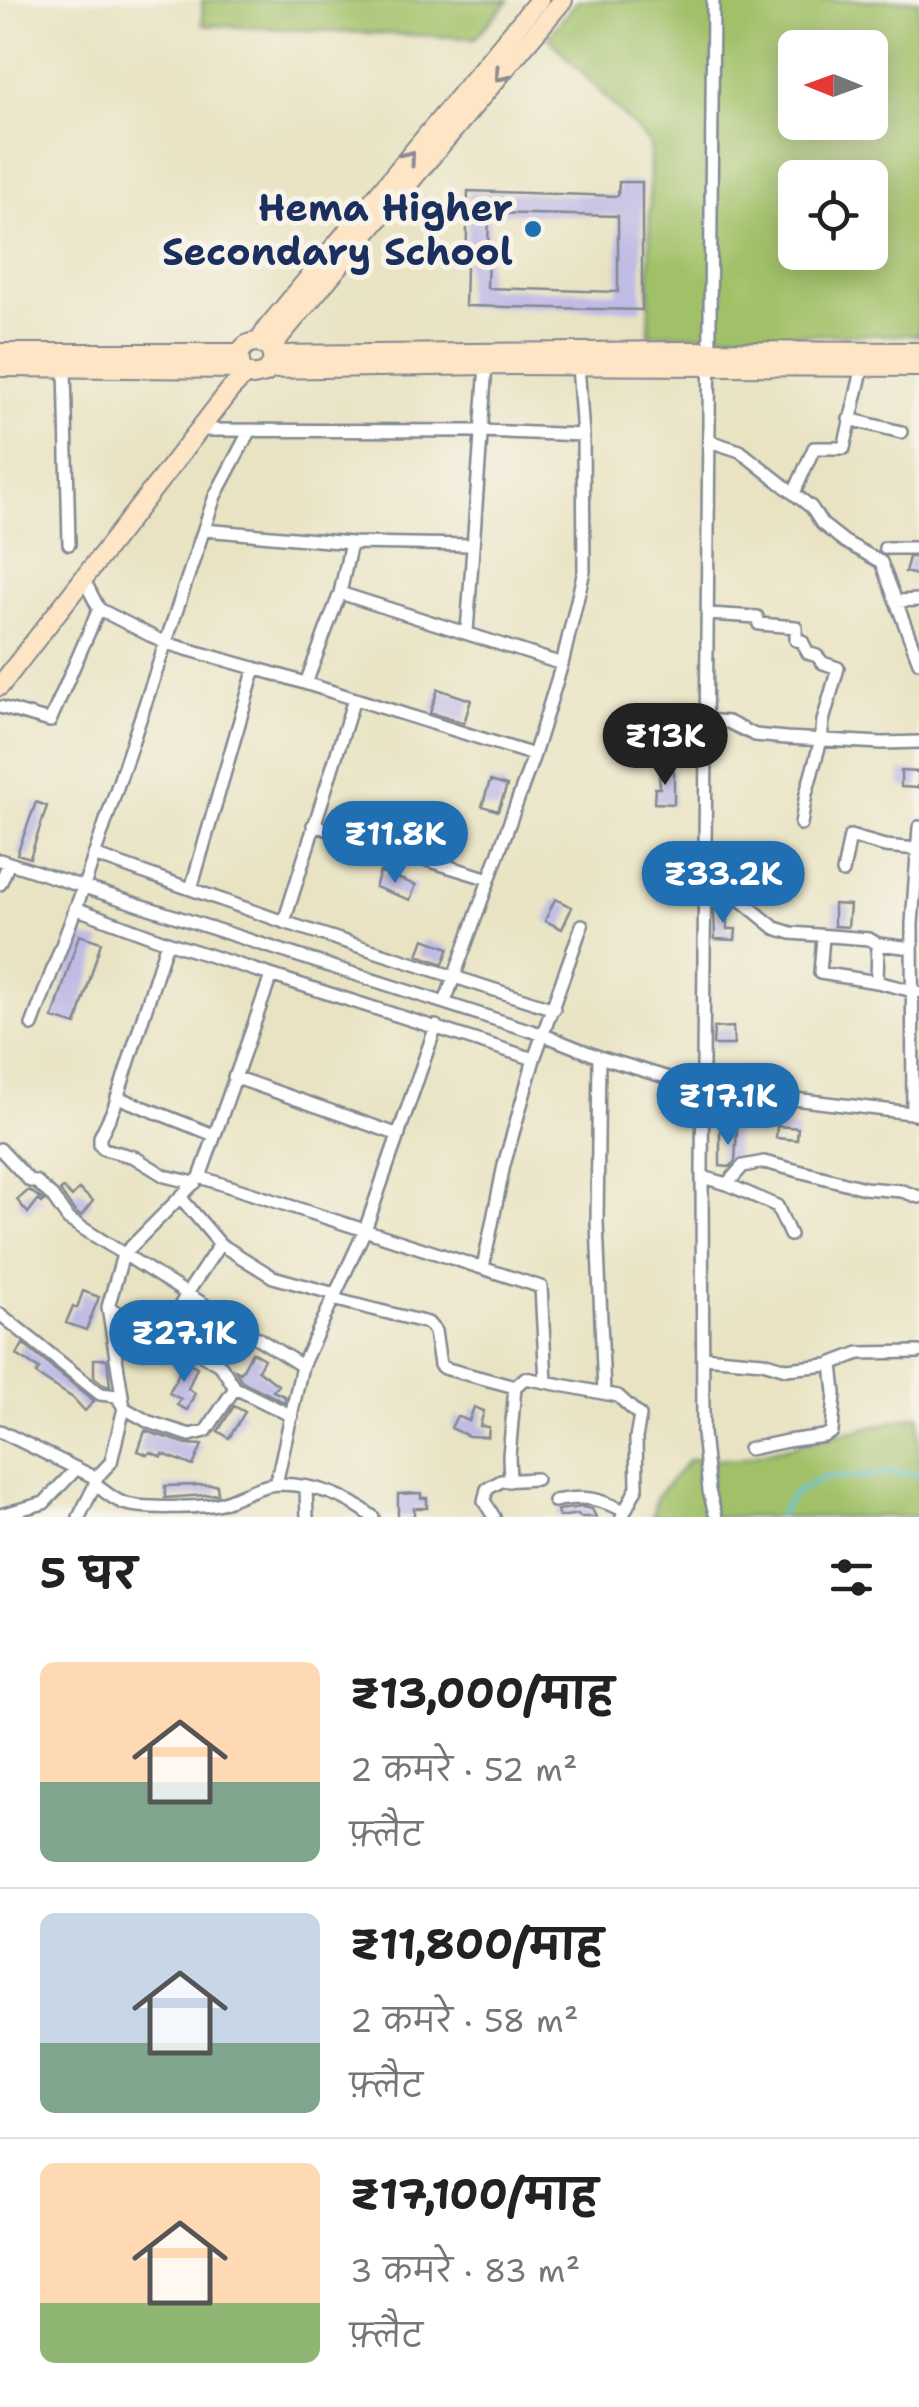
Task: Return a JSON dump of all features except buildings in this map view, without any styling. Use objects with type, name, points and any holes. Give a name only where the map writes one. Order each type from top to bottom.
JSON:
[{"type":"street","points":[[0,353],[243,365],[260,376],[268,353],[268,327],[539,0]]},
{"type":"street","points":[[268,353],[564,0]]},
{"type":"street","points":[[714,0],[702,1177],[704,1451],[716,1517]]},
{"type":"street","points":[[0,686],[230,390],[243,365],[246,344],[268,353],[486,365],[919,352]]},
{"type":"street","points":[[268,353],[709,358],[919,366]]},
{"type":"street","points":[[0,367],[243,365]]},
{"type":"street","points":[[467,632],[486,365]]},
{"type":"street","points":[[445,1002],[534,756],[562,664],[584,571],[578,365]]},
{"type":"street","points":[[794,493],[814,448],[844,448],[863,366]]},
{"type":"street","points":[[64,368],[69,544]]},
{"type":"street","points":[[849,419],[901,432]]},
{"type":"street","points":[[199,430],[583,434]]},
{"type":"street","points":[[32,1025],[84,886],[215,496],[250,430]]},
{"type":"street","points":[[709,441],[740,451],[811,507],[822,524],[881,562],[919,662]]},
{"type":"street","points":[[204,530],[351,544],[473,544]]},
{"type":"street","points":[[306,684],[340,594],[351,544]]},
{"type":"street","points":[[885,548],[919,548]]},
{"type":"street","points":[[84,578],[99,609],[165,644],[255,668],[534,756]]},
{"type":"street","points":[[340,594],[562,664]]},
{"type":"street","points":[[897,601],[919,600]]},
{"type":"street","points":[[0,707],[50,721],[99,609]]},
{"type":"street","points":[[708,614],[757,617],[759,624],[796,627],[796,640],[802,640],[809,654],[838,668],[802,824]]},
{"type":"street","points":[[191,889],[255,668]]},
{"type":"street","points":[[284,922],[354,699]]},
{"type":"street","points":[[706,720],[728,722],[754,735],[919,742]]},
{"type":"street","points":[[313,826],[489,880]]},
{"type":"street","points":[[0,884],[5,861],[702,1088],[916,1114],[912,948],[919,827]]},
{"type":"street","points":[[842,872],[850,836],[885,846],[917,849]]},
{"type":"street","points":[[94,855],[284,922],[554,1009]]},
{"type":"street","points":[[704,890],[732,893],[774,928],[791,933],[869,939],[878,944],[912,948]]},
{"type":"street","points":[[75,908],[167,942],[534,1059]]},
{"type":"street","points":[[483,1268],[504,1165],[534,1059],[582,926]]},
{"type":"street","points":[[823,936],[820,974],[916,991]]},
{"type":"street","points":[[167,942],[100,1145],[134,1157],[165,1176],[197,1180],[541,1287],[546,1382]]},
{"type":"street","points":[[878,944],[878,982]]},
{"type":"street","points":[[78,1517],[113,1458],[124,1408],[108,1307],[122,1256],[197,1180],[271,976]]},
{"type":"street","points":[[276,1484],[306,1358],[365,1230],[436,1026]]},
{"type":"street","points":[[599,1057],[597,1224],[604,1393]]},
{"type":"street","points":[[234,1077],[398,1135]]},
{"type":"street","points":[[117,1097],[214,1134]]},
{"type":"street","points":[[0,1149],[30,1181],[36,1181],[52,1196],[68,1219],[122,1256],[191,1288],[306,1358]]},
{"type":"street","points":[[727,1184],[743,1166],[764,1162],[919,1198]]},
{"type":"street","points":[[702,1177],[777,1206],[790,1235]]},
{"type":"street","points":[[180,1198],[220,1244],[273,1276],[428,1323],[435,1331],[444,1368],[515,1386]]},
{"type":"street","points":[[163,1336],[220,1244]]},
{"type":"street","points":[[108,1307],[188,1346],[221,1366],[234,1388],[292,1416]]},
{"type":"street","points":[[0,1314],[100,1394],[117,1396],[124,1408],[150,1422],[190,1435],[206,1431],[234,1388]]},
{"type":"street","points":[[703,1358],[763,1362],[786,1369],[832,1364],[859,1353],[919,1352]]},
{"type":"street","points":[[750,1449],[832,1432],[832,1364]]},
{"type":"street","points":[[510,1481],[515,1386],[526,1378],[618,1396],[640,1416],[636,1438],[638,1481],[628,1505],[590,1497],[554,1501]]},
{"type":"street","points":[[3,1432],[96,1481],[121,1502],[164,1507],[215,1504],[276,1484],[323,1490],[355,1502],[373,1517]]},
{"type":"street","points":[[0,1515],[44,1503],[75,1470]]},
{"type":"street","points":[[494,1517],[484,1500],[487,1489],[501,1482],[536,1479]]},
{"type":"street","points":[[306,1488],[306,1517]]},
{"type":"green space","points":[[202,0],[509,0],[475,38],[203,25]]},
{"type":"green space","points":[[578,0],[919,0],[919,335],[649,334],[650,144],[548,37]]},
{"type":"green space","points":[[919,1415],[919,1517],[652,1517],[657,1496],[689,1460],[740,1459]]},
{"type":"waterway","points":[[778,1517],[794,1493],[826,1477],[919,1473]]},
{"type":"place","name":"Hema Higher Secondary School","points":[[533,229]]}]
